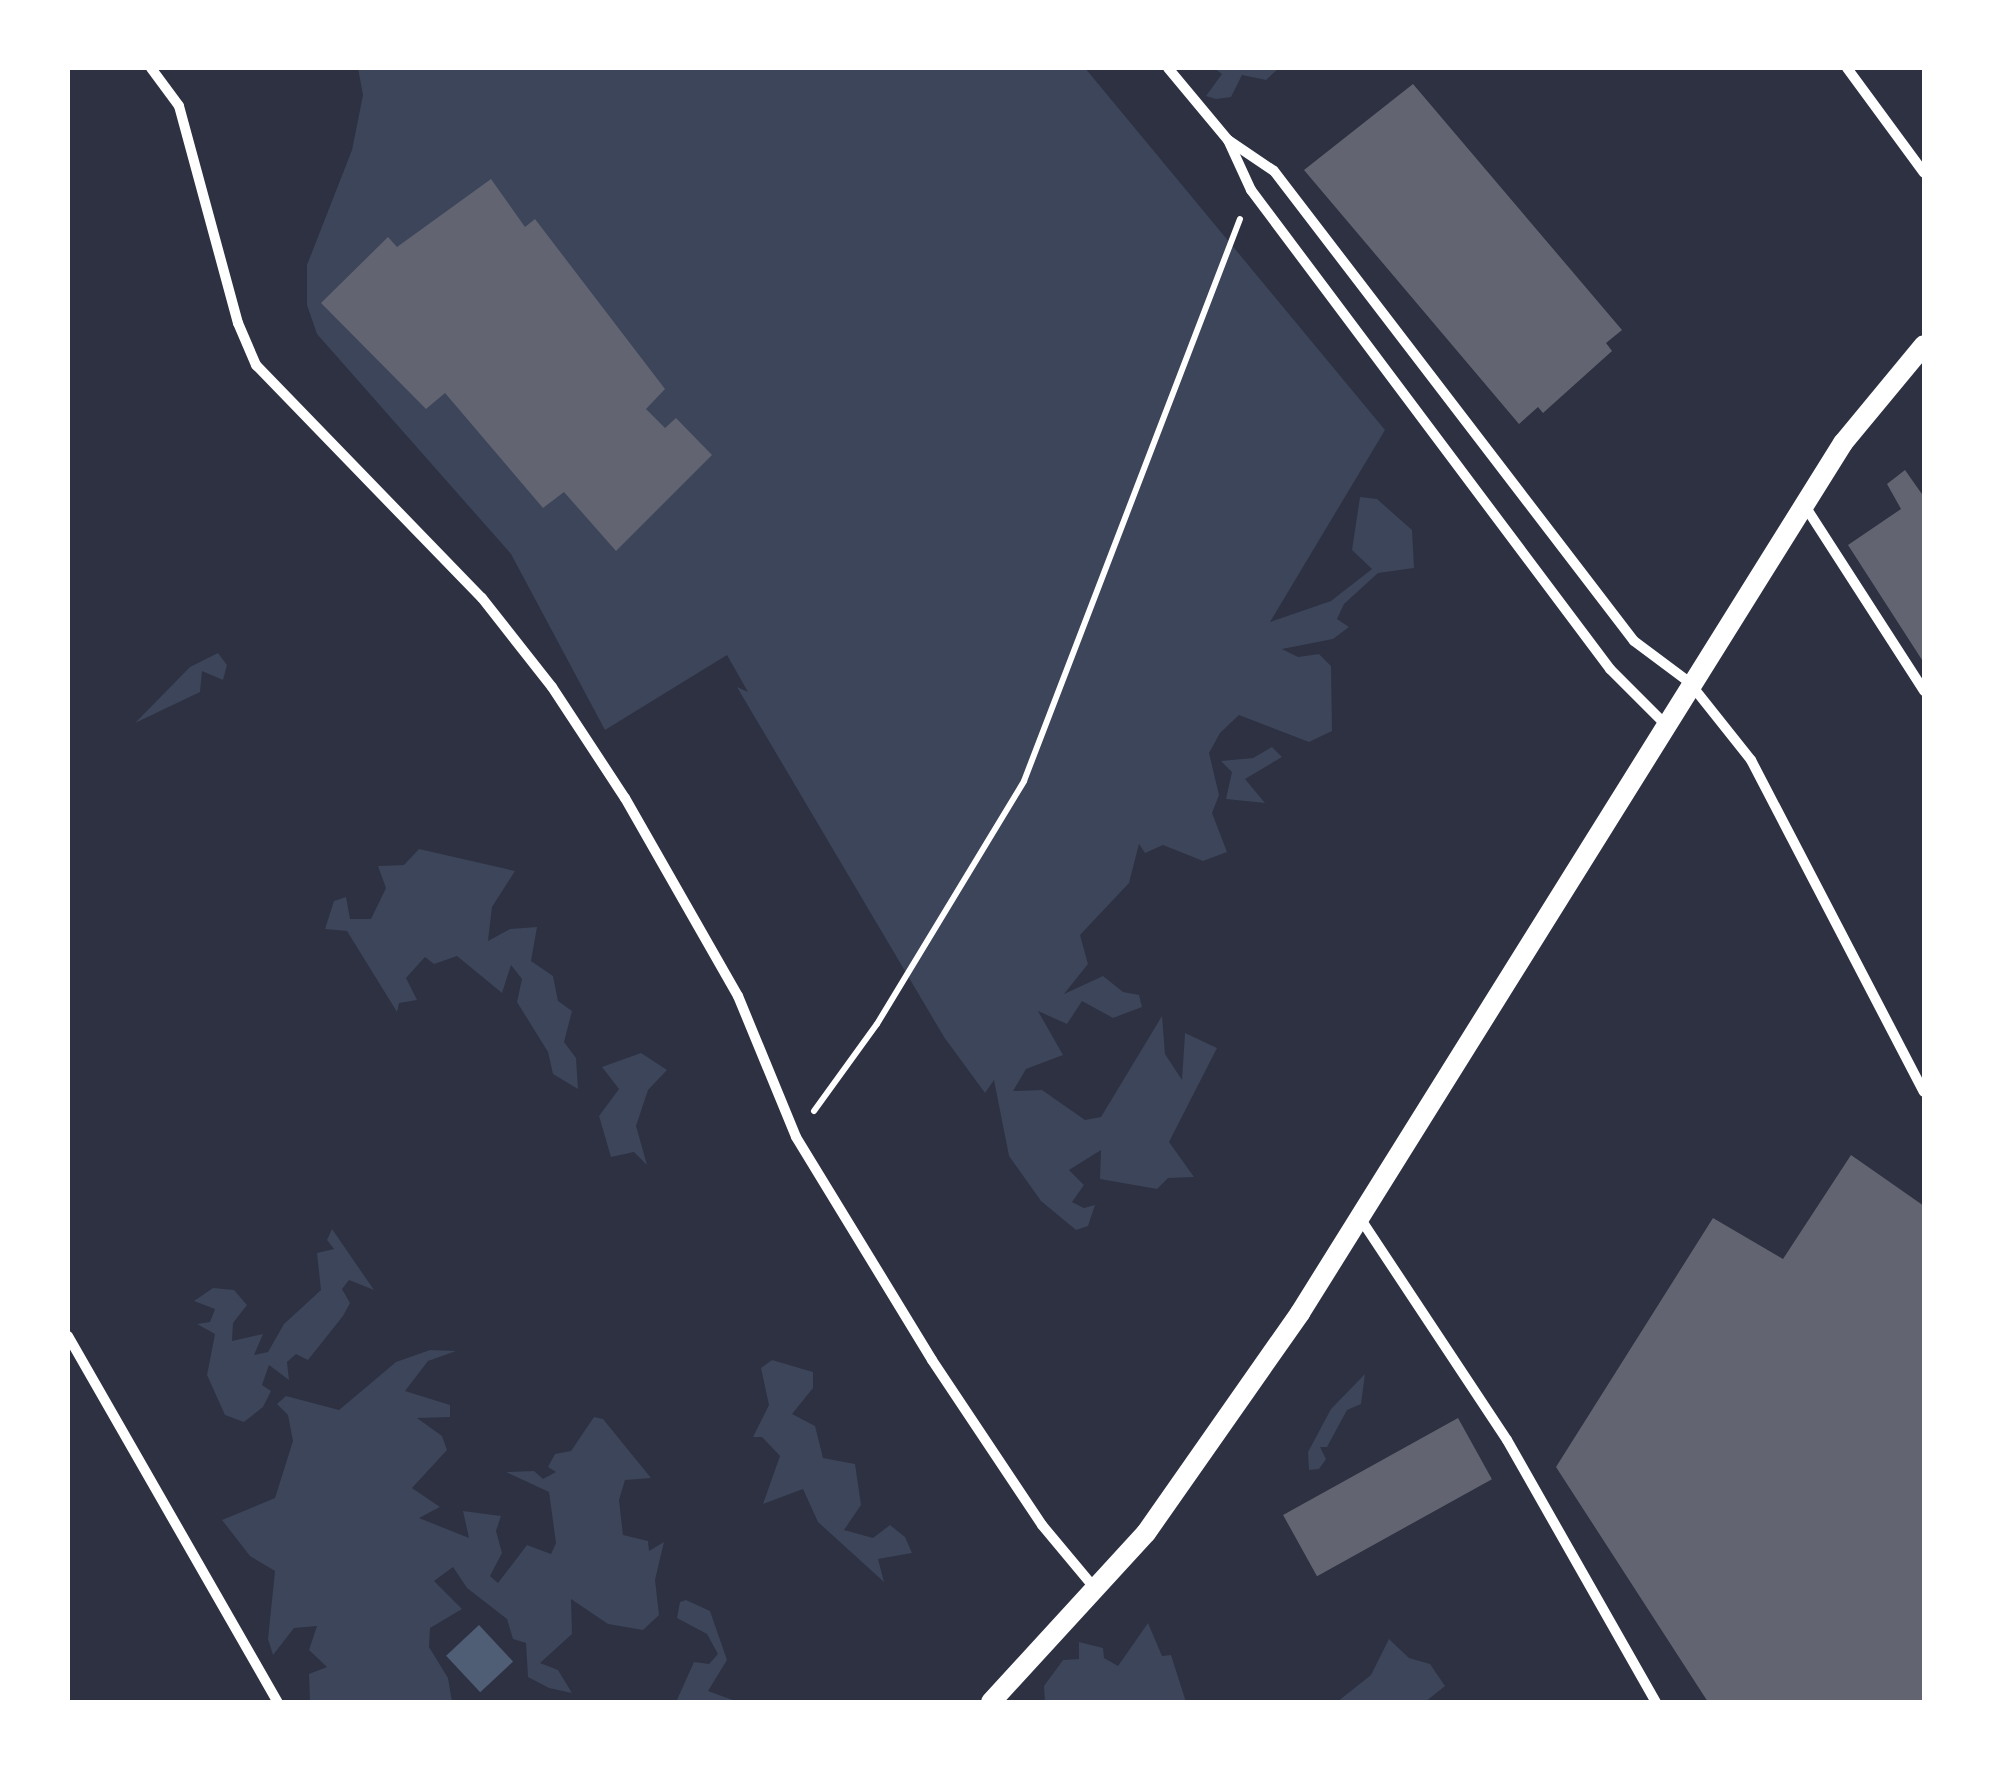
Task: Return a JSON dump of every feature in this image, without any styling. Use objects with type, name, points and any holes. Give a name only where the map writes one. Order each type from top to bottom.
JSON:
[{"type":"main road","points":[[991,1702],[1098,1592],[1300,1313],[1689,682],[1890,380],[1924,345]]},
{"type":"street","points":[[152,68],[179,106],[238,323],[256,365],[482,598],[552,687],[625,798],[738,996],[796,1137],[932,1360],[1042,1525],[1098,1592]]},
{"type":"street","points":[[1168,68],[1228,140],[1251,190],[1610,669],[1664,723]]},
{"type":"street","points":[[1847,68],[1924,174]]},
{"type":"street","points":[[1228,140],[1274,170],[1634,642],[1689,682],[1751,760],[1924,1092]]},
{"type":"street","points":[[1805,506],[1924,691]]},
{"type":"street","points":[[1360,1218],[1507,1440],[1656,1702]]},
{"type":"street","points":[[68,1336],[278,1702]]},
{"type":"path","points":[[796,1137],[877,1024],[1024,781],[1251,190]]},
{"type":"shaded area","points":[[358,68],[1085,68],[1385,430],[1270,622],[1331,601],[1372,569],[1352,550],[1360,497],[1377,499],[1412,530],[1414,568],[1378,573],[1344,604],[1337,619],[1349,627],[1333,639],[1282,649],[1298,657],[1319,654],[1331,666],[1332,731],[1309,742],[1239,715],[1220,733],[1209,753],[1219,795],[1212,813],[1227,852],[1203,861],[1163,845],[1145,853],[1139,844],[1129,883],[1080,935],[1088,964],[1064,994],[1103,976],[1123,992],[1139,995],[1142,1007],[1113,1018],[1082,1001],[1067,1024],[1038,1011],[1063,1055],[1026,1069],[1013,1091],[1042,1090],[1085,1120],[1101,1117],[1162,1016],[1165,1054],[1182,1080],[1185,1033],[1217,1048],[1169,1142],[1194,1177],[1168,1178],[1157,1189],[1100,1179],[1101,1150],[1069,1170],[1084,1185],[1072,1202],[1084,1208],[1095,1205],[1088,1226],[1076,1230],[1041,1201],[1009,1156],[994,1080],[985,1093],[944,1037],[737,687],[748,692],[727,655],[605,730],[511,554],[317,334],[307,305],[307,265],[352,150],[363,95]]},
{"type":"shaded area","points":[[1214,68],[1279,68],[1266,80],[1242,75],[1231,97],[1216,99],[1206,96],[1222,74]]},
{"type":"shaded area","points":[[218,653],[227,665],[223,680],[202,671],[200,692],[135,723],[190,667]]},
{"type":"shaded area","points":[[1272,747],[1282,757],[1245,779],[1265,803],[1226,799],[1232,772],[1221,761],[1253,758]]},
{"type":"shaded area","points":[[419,849],[515,871],[492,907],[488,941],[510,929],[537,927],[531,961],[553,976],[558,1001],[572,1011],[564,1042],[576,1058],[578,1089],[553,1074],[548,1052],[517,1002],[522,979],[511,965],[502,993],[457,956],[434,964],[425,957],[406,978],[417,1000],[399,1003],[397,1012],[347,931],[325,929],[334,901],[346,897],[350,919],[371,919],[386,888],[378,866],[404,865]]},
{"type":"shaded area","points":[[641,1053],[667,1070],[648,1090],[636,1126],[647,1165],[634,1152],[611,1157],[599,1116],[619,1089],[602,1067]]},
{"type":"shaded area","points":[[332,1229],[374,1290],[349,1280],[342,1289],[350,1303],[308,1360],[296,1354],[287,1362],[289,1380],[269,1365],[262,1385],[271,1391],[263,1407],[244,1422],[225,1415],[207,1375],[215,1334],[197,1324],[210,1322],[215,1309],[194,1301],[213,1288],[234,1290],[247,1305],[233,1323],[232,1341],[263,1334],[254,1355],[268,1352],[284,1324],[321,1290],[317,1253],[334,1249],[327,1240]]},
{"type":"shaded area","points":[[430,1350],[456,1351],[428,1361],[405,1391],[450,1405],[450,1417],[417,1418],[442,1436],[447,1450],[412,1488],[440,1507],[419,1518],[469,1538],[463,1511],[501,1516],[496,1531],[502,1553],[490,1576],[498,1583],[527,1545],[551,1554],[556,1543],[549,1492],[506,1472],[534,1471],[543,1479],[556,1472],[548,1467],[555,1454],[571,1451],[594,1417],[603,1419],[651,1478],[625,1480],[619,1500],[623,1535],[648,1541],[649,1551],[664,1542],[655,1580],[659,1615],[643,1630],[608,1624],[571,1599],[572,1634],[540,1663],[558,1670],[572,1693],[549,1688],[528,1677],[526,1643],[513,1639],[507,1619],[467,1588],[453,1567],[434,1581],[462,1609],[430,1628],[429,1647],[448,1678],[452,1702],[310,1702],[309,1674],[327,1667],[309,1650],[317,1626],[294,1628],[273,1655],[268,1639],[275,1571],[250,1556],[222,1520],[275,1498],[293,1441],[288,1415],[277,1404],[286,1396],[339,1410],[396,1362]]},
{"type":"shaded area","points":[[772,1360],[813,1372],[813,1388],[792,1414],[815,1426],[823,1458],[855,1464],[861,1505],[844,1530],[873,1538],[890,1525],[905,1537],[912,1553],[878,1559],[884,1582],[818,1522],[803,1489],[763,1504],[780,1456],[762,1437],[753,1437],[769,1405],[761,1368]]},
{"type":"shaded area","points":[[1365,1374],[1361,1404],[1347,1410],[1327,1447],[1320,1447],[1326,1459],[1319,1469],[1309,1470],[1308,1452],[1331,1409]]},
{"type":"shaded area","points":[[686,1600],[710,1611],[727,1660],[708,1691],[738,1702],[676,1702],[694,1662],[709,1664],[718,1654],[707,1634],[677,1618],[680,1602]]},
{"type":"shaded area","points":[[1148,1623],[1162,1656],[1171,1655],[1186,1702],[1045,1702],[1044,1686],[1063,1660],[1079,1659],[1079,1642],[1103,1648],[1104,1658],[1118,1666]]},
{"type":"shaded area","points":[[479,1625],[513,1662],[480,1692],[446,1656]]},
{"type":"shaded area","points":[[1389,1639],[1409,1658],[1430,1664],[1445,1686],[1425,1702],[1337,1702],[1371,1675]]},
{"type":"building","points":[[1413,84],[1622,330],[1606,343],[1612,351],[1543,413],[1538,407],[1519,424],[1304,170]]},
{"type":"building","points":[[491,179],[525,227],[535,219],[665,389],[646,409],[665,428],[676,418],[712,455],[616,551],[564,492],[543,508],[445,393],[426,409],[321,303],[388,237],[397,247]]},
{"type":"building","points":[[1905,470],[1924,497],[1924,663],[1848,545],[1901,509],[1887,484]]},
{"type":"building","points":[[1851,1155],[1924,1206],[1924,1702],[1708,1702],[1556,1467],[1713,1218],[1783,1259]]},
{"type":"building","points":[[1458,1418],[1492,1479],[1317,1576],[1283,1515]]}]
